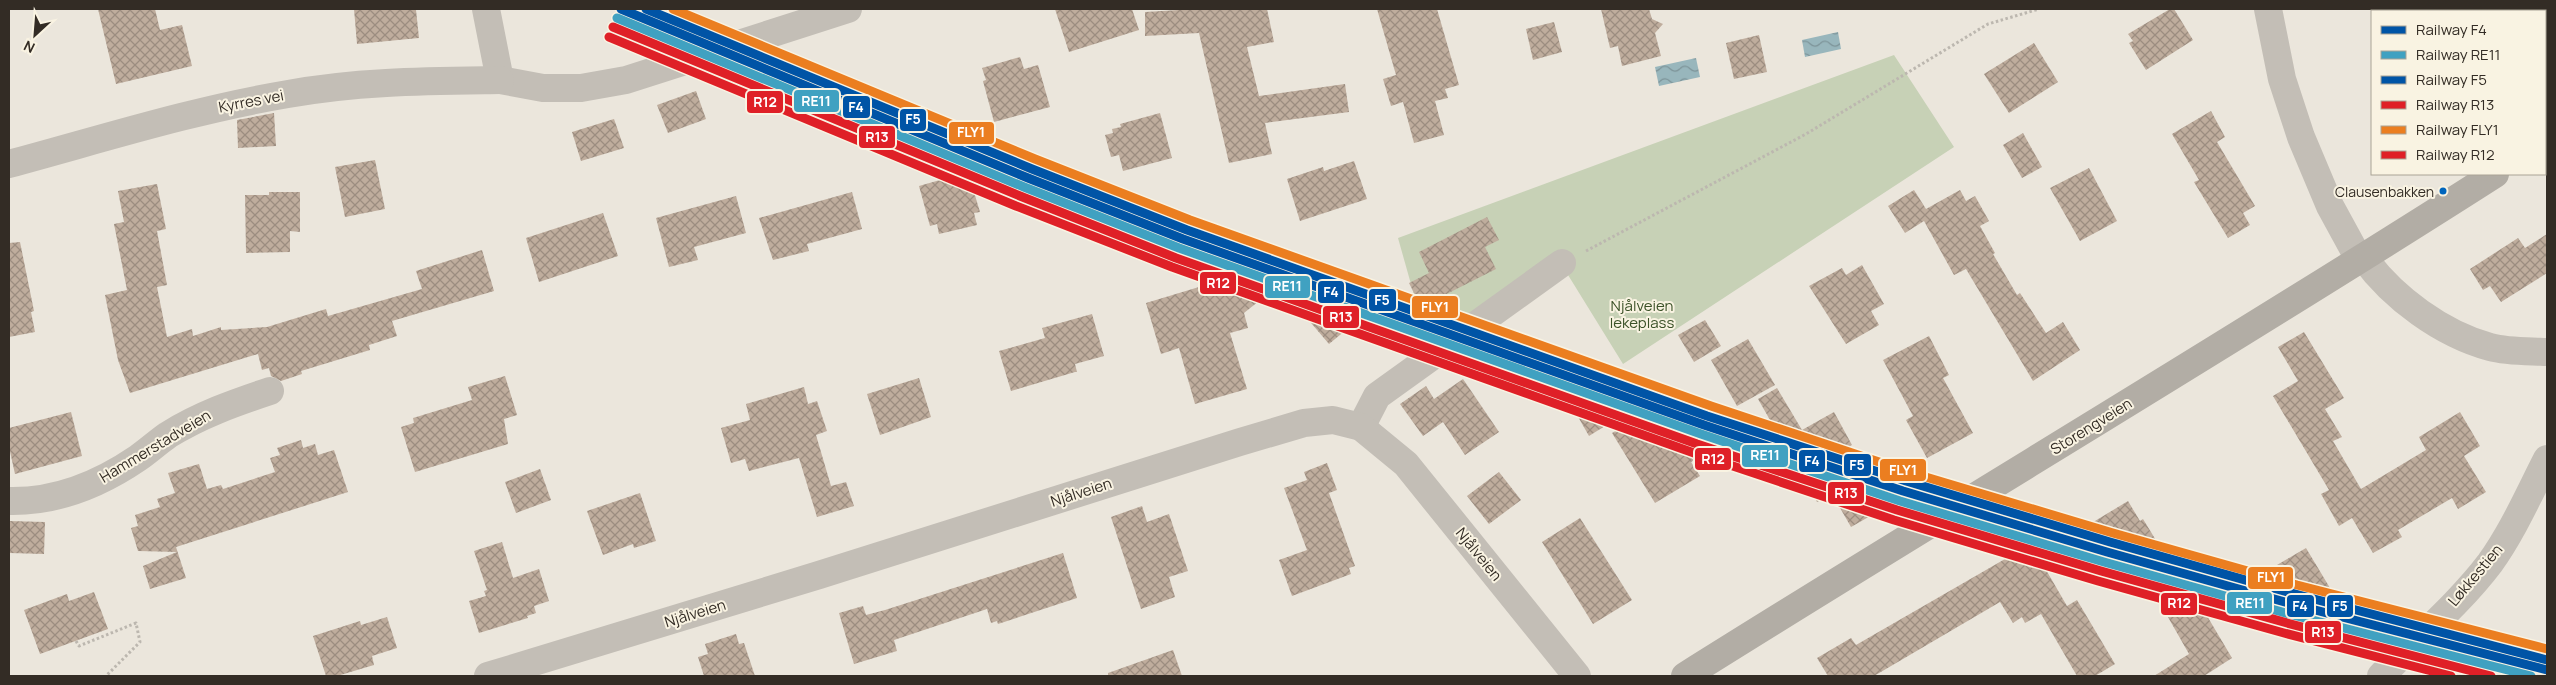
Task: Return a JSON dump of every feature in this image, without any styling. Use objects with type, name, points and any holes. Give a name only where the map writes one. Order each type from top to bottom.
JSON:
[{"type":"main road","name":"Storengveien","points":[[1685,676],[1841,578],[2362,259],[2493,175]]},
{"type":"street","points":[[486,9],[500,80]]},
{"type":"street","name":"Kyrres vei","points":[[9,164],[194,112],[290,93],[408,81],[500,80],[543,88],[581,88],[626,80],[848,9]]},
{"type":"street","points":[[2268,9],[2282,79],[2301,137],[2330,206],[2362,259],[2377,276],[2418,311],[2459,336],[2491,347],[2547,352]]},
{"type":"street","points":[[1361,427],[1378,396],[1562,263]]},
{"type":"street","name":"Hammerstadveien","points":[[9,501],[59,496],[96,482],[137,459],[168,436],[212,411],[270,390]]},
{"type":"street","name":"Njålveien","points":[[488,676],[1304,423],[1333,420],[1361,427],[1406,464],[1577,676]]},
{"type":"street","name":"Løkkestien","points":[[2381,676],[2470,587],[2490,563],[2511,530],[2547,458]]},
{"type":"path","points":[[1562,263],[1806,134],[1988,24],[2039,9]]},
{"type":"path","points":[[76,641],[79,646],[136,623],[140,642],[106,676]]},
{"type":"green space","name":"Njålveien lekeplass","points":[[1894,55],[1954,147],[1623,364],[1560,262],[1461,329],[1427,341],[1398,238]]},
{"type":"water","points":[[1838,32],[1841,49],[1805,57],[1802,40]]},
{"type":"water","points":[[1696,58],[1700,77],[1659,86],[1655,67]]},
{"type":"building","points":[[98,9],[155,9],[160,30],[182,25],[192,66],[116,84]]},
{"type":"building","points":[[354,9],[416,10],[419,38],[357,44]]},
{"type":"building","points":[[1055,9],[1132,9],[1139,30],[1069,52]]},
{"type":"building","points":[[1196,9],[1267,9],[1274,42],[1247,47],[1259,96],[1345,84],[1349,112],[1265,123],[1272,154],[1229,163],[1199,33],[1145,36],[1145,12]]},
{"type":"building","points":[[1377,9],[1437,9],[1459,85],[1445,89],[1448,98],[1435,101],[1444,135],[1414,143],[1403,102],[1391,106],[1383,79],[1396,75]]},
{"type":"building","points":[[1601,9],[1649,9],[1652,19],[1663,24],[1655,33],[1661,56],[1622,66],[1618,46],[1610,48]]},
{"type":"building","points":[[2170,9],[2174,9],[2193,40],[2146,70],[2129,43],[2133,41],[2128,34]]},
{"type":"building","points":[[1554,22],[1562,52],[1533,60],[1526,29]]},
{"type":"building","points":[[1759,35],[1767,72],[1734,79],[1726,43]]},
{"type":"building","points":[[2034,43],[2058,82],[2009,113],[1984,74]]},
{"type":"building","points":[[1020,57],[1024,69],[1038,65],[1050,107],[994,122],[983,81],[986,80],[982,68]]},
{"type":"building","points":[[803,69],[809,98],[780,104],[775,74]]},
{"type":"building","points":[[696,91],[706,119],[668,133],[657,105]]},
{"type":"building","points":[[2211,111],[2225,137],[2217,142],[2255,206],[2243,213],[2250,225],[2228,238],[2194,182],[2199,180],[2172,134]]},
{"type":"building","points":[[274,113],[276,146],[238,148],[237,120]]},
{"type":"building","points":[[1160,113],[1172,158],[1123,171],[1119,155],[1111,157],[1105,135],[1113,133],[1112,129],[1121,127],[1120,124]]},
{"type":"building","points":[[614,119],[624,148],[581,161],[572,132]]},
{"type":"building","points":[[2023,133],[2042,167],[2022,178],[2003,145]]},
{"type":"building","points":[[375,160],[385,209],[345,217],[335,167]]},
{"type":"building","points":[[1354,161],[1367,199],[1300,221],[1287,179],[1323,167],[1324,171]]},
{"type":"building","points":[[2089,168],[2117,221],[2080,241],[2050,188]]},
{"type":"building","points":[[968,172],[980,212],[974,213],[977,225],[939,234],[937,224],[930,226],[919,186]]},
{"type":"building","points":[[157,184],[166,229],[157,231],[167,285],[157,287],[167,337],[192,329],[193,336],[221,327],[221,330],[267,327],[326,309],[328,316],[422,289],[416,271],[482,250],[494,291],[392,321],[397,336],[369,345],[370,350],[301,371],[302,374],[281,381],[271,376],[269,368],[262,370],[258,354],[130,393],[118,360],[105,295],[127,290],[114,224],[124,222],[118,191]]},
{"type":"building","points":[[1914,190],[1926,209],[1960,190],[1966,201],[1975,196],[1989,221],[1980,226],[1995,253],[1993,254],[2017,295],[2020,293],[2046,333],[2063,322],[2080,350],[2033,381],[1966,269],[1954,275],[1924,221],[1905,233],[1888,206]]},
{"type":"building","points":[[269,192],[300,192],[300,232],[290,231],[290,252],[246,253],[245,195],[269,195]]},
{"type":"building","points":[[852,192],[862,229],[807,244],[809,251],[773,260],[759,218]]},
{"type":"building","points":[[736,196],[746,233],[694,247],[698,260],[669,267],[656,218]]},
{"type":"building","points":[[603,213],[618,256],[539,282],[526,238]]},
{"type":"building","points":[[1487,217],[1499,240],[1485,247],[1496,269],[1421,307],[1409,283],[1429,273],[1419,252]]},
{"type":"building","points":[[2547,234],[2547,273],[2501,302],[2490,286],[2483,290],[2470,269],[2518,238],[2525,248]]},
{"type":"building","points":[[20,242],[34,311],[31,312],[35,332],[9,337],[9,243]]},
{"type":"building","points":[[1258,260],[1279,285],[1244,313],[1248,328],[1230,333],[1247,389],[1195,404],[1179,348],[1161,354],[1146,303],[1242,274]]},
{"type":"building","points":[[1319,264],[1342,292],[1332,301],[1352,325],[1329,344],[1282,289],[1303,271],[1306,275]]},
{"type":"building","points":[[1862,265],[1884,304],[1871,311],[1879,325],[1846,344],[1809,286],[1842,268],[1846,275]]},
{"type":"building","points":[[1092,314],[1104,356],[1075,364],[1077,372],[1011,391],[999,351],[1045,338],[1042,328]]},
{"type":"building","points":[[1705,320],[1721,346],[1694,362],[1678,335]]},
{"type":"building","points":[[2304,332],[2344,398],[2325,409],[2342,437],[2333,441],[2361,489],[2426,450],[2419,437],[2460,412],[2480,446],[2464,456],[2486,492],[2458,509],[2452,498],[2398,530],[2402,537],[2373,553],[2352,518],[2339,526],[2321,494],[2329,490],[2273,396],[2298,381],[2278,347]]},
{"type":"building","points":[[1929,336],[1949,375],[1943,378],[1973,433],[1927,458],[1906,420],[1913,416],[1883,360]]},
{"type":"building","points":[[1748,339],[1775,385],[1737,406],[1711,360]]},
{"type":"building","points":[[505,376],[517,415],[504,419],[508,444],[415,472],[401,427],[414,423],[413,418],[472,400],[468,387]]},
{"type":"building","points":[[919,378],[931,417],[880,435],[867,394]]},
{"type":"building","points":[[1463,379],[1499,432],[1465,455],[1443,422],[1423,436],[1400,404],[1426,386],[1434,399]]},
{"type":"building","points":[[804,387],[808,404],[817,401],[827,431],[816,435],[831,486],[846,482],[854,506],[817,517],[799,458],[749,471],[745,459],[731,463],[721,428],[750,420],[746,404]]},
{"type":"building","points":[[1777,388],[1802,430],[1834,412],[1852,445],[1843,450],[1879,511],[1851,527],[1832,494],[1817,502],[1758,399]]},
{"type":"building","points":[[1597,394],[1613,421],[1589,436],[1573,408]]},
{"type":"building","points":[[1684,409],[1709,451],[1691,462],[1700,476],[1655,503],[1612,433],[1633,421],[1642,435]]},
{"type":"building","points":[[71,412],[82,456],[15,474],[9,447],[9,428]]},
{"type":"building","points":[[301,440],[303,448],[315,444],[318,455],[334,450],[348,492],[176,547],[186,578],[150,589],[143,566],[177,552],[138,551],[131,528],[138,526],[135,515],[160,507],[157,499],[175,493],[168,473],[199,464],[207,489],[221,485],[223,489],[275,472],[270,458],[280,455],[277,448]]},
{"type":"building","points":[[1327,463],[1337,490],[1329,493],[1355,566],[1349,568],[1351,574],[1292,596],[1279,560],[1307,550],[1284,488],[1307,480],[1304,472]]},
{"type":"building","points":[[540,469],[551,500],[516,513],[505,482]]},
{"type":"building","points":[[1499,472],[1521,500],[1489,524],[1467,496]]},
{"type":"building","points":[[640,493],[656,541],[634,548],[633,544],[603,555],[587,511]]},
{"type":"building","points":[[2128,501],[2140,521],[2143,519],[2193,601],[2197,599],[2232,658],[2204,676],[2154,676],[2189,654],[2152,589],[2139,597],[2127,577],[2123,579],[2090,524]]},
{"type":"building","points":[[1142,506],[1147,522],[1169,514],[1188,571],[1169,577],[1175,597],[1141,609],[1111,517]]},
{"type":"building","points":[[1580,518],[1632,600],[1593,624],[1542,542]]},
{"type":"building","points":[[9,521],[45,522],[44,554],[9,553]]},
{"type":"building","points":[[502,542],[513,578],[539,569],[549,601],[534,606],[536,613],[527,616],[528,618],[479,633],[469,601],[486,596],[484,591],[487,590],[474,551]]},
{"type":"building","points":[[2031,544],[2067,606],[2077,600],[2115,664],[2095,676],[2077,676],[2041,614],[2025,623],[2022,617],[2013,623],[2000,602],[1874,676],[1828,676],[1817,658],[1851,638],[1856,645]]},
{"type":"building","points":[[2306,548],[2330,588],[2300,606],[2305,614],[2276,631],[2248,582]]},
{"type":"building","points":[[1063,553],[1077,598],[998,624],[997,621],[991,623],[987,609],[894,640],[897,651],[854,664],[839,613],[863,606],[866,615],[885,610]]},
{"type":"building","points":[[94,592],[108,629],[40,654],[24,610],[67,594],[69,601]]},
{"type":"building","points":[[387,617],[397,648],[372,656],[374,665],[337,676],[326,676],[313,636],[360,621],[361,625]]},
{"type":"building","points":[[736,634],[739,644],[744,643],[755,676],[704,676],[698,657],[708,654],[705,644]]},
{"type":"building","points":[[1173,650],[1182,676],[1108,676],[1108,673]]},
{"type":"rail line","name":"F4","points":[[621,9],[1028,178],[1183,239],[1704,425],[1903,491],[2107,552],[2292,604],[2547,670]]},
{"type":"rail line","name":"F5","points":[[646,9],[1032,169],[1187,230],[1707,416],[1906,481],[2110,542],[2295,594],[2547,660]]},
{"type":"rail line","name":"FLY1","points":[[673,9],[1035,159],[1190,220],[1711,406],[1909,472],[2113,533],[2297,585],[2547,649]]},
{"type":"rail line","name":"RE11","points":[[617,18],[1024,187],[1179,248],[1701,434],[1900,501],[2104,562],[2289,614],[2531,676]]},
{"type":"rail line","name":"R13","points":[[613,27],[1020,196],[1176,258],[1697,444],[1897,510],[2101,571],[2287,623],[2491,676]]},
{"type":"rail line","name":"R12","points":[[609,37],[1016,206],[1172,267],[1694,453],[1894,520],[2098,581],[2284,633],[2451,676]]},
{"type":"place","name":"Clausenbakken","points":[[2443,191]]}]
